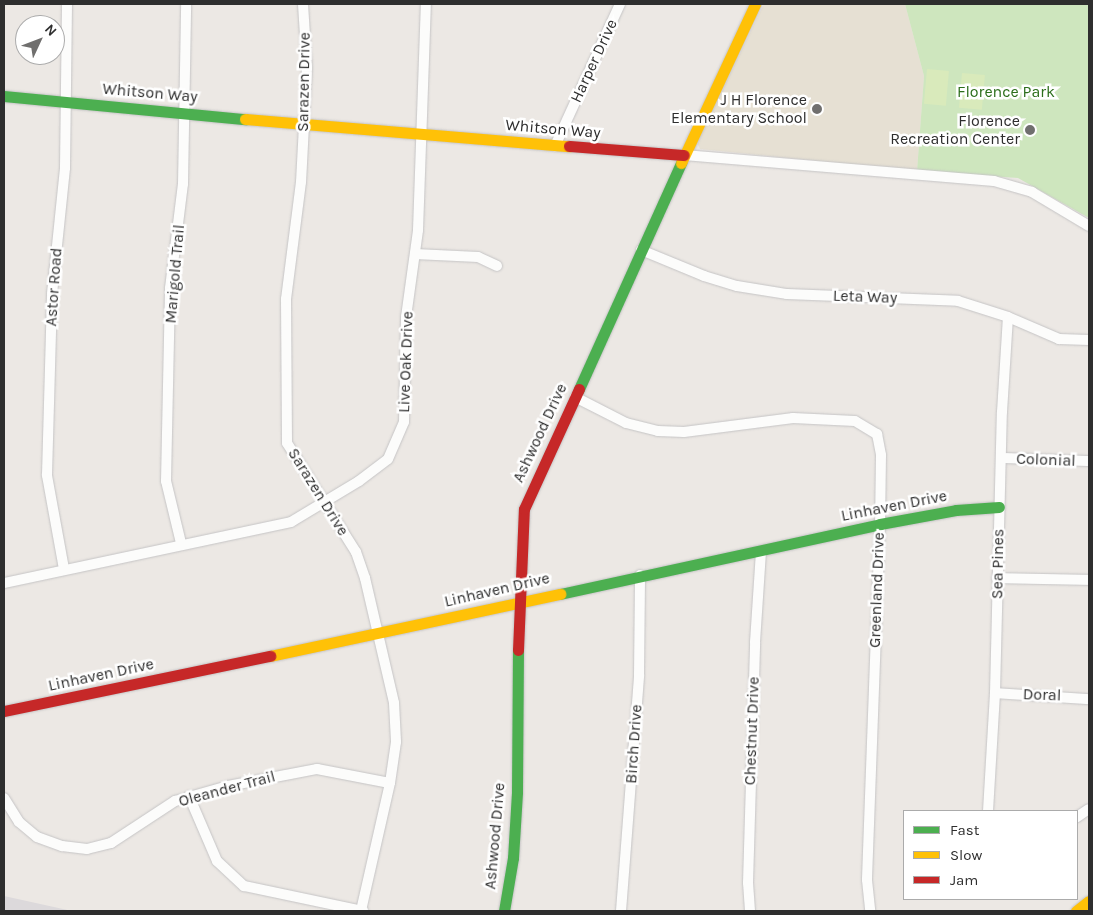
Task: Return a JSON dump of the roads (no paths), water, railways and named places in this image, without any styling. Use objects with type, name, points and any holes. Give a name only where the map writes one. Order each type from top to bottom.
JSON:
[{"type":"street","name":"Astor Road","points":[[64,570],[51,508],[47,474],[52,294],[65,168],[67,4]]},
{"type":"street","name":"Marigold Trail","points":[[181,544],[166,481],[170,288],[183,184],[182,111],[186,4]]},
{"type":"street","name":"Sarazen Drive","points":[[303,4],[307,68],[301,182],[286,299],[285,422],[287,443],[356,552],[379,634],[394,703],[396,742],[390,783],[362,911]]},
{"type":"street","name":"Live Oak Drive","points":[[4,583],[181,544],[268,529],[291,522],[359,481],[388,459],[404,422],[406,317],[415,254],[426,4]]},
{"type":"street","name":"Harper Drive","points":[[555,146],[620,4]]},
{"type":"street","name":"Ashwood Drive","points":[[504,911],[513,858],[517,792],[518,601],[524,509],[684,155],[755,4]]},
{"type":"street","name":"Whitson Way","points":[[4,96],[555,146],[994,181],[1032,192],[1089,226]]},
{"type":"street","name":"Leta Way","points":[[641,250],[704,276],[737,286],[787,294],[958,302],[1008,317],[1059,339],[1088,339]]},
{"type":"street","points":[[415,254],[478,257],[497,266]]},
{"type":"street","name":"Sea Pines","points":[[988,810],[995,693],[999,507],[1008,317]]},
{"type":"street","name":"Greenland Drive","points":[[575,396],[626,423],[670,433],[793,418],[863,424],[880,440],[880,524],[867,862],[870,911]]},
{"type":"street","name":"Colonial","points":[[1002,458],[1089,461]]},
{"type":"street","name":"Linhaven Drive","points":[[4,711],[379,634],[518,601],[880,524],[956,510],[999,507]]},
{"type":"street","name":"Chestnut Drive","points":[[750,911],[755,642],[762,550]]},
{"type":"street","name":"Birch Drive","points":[[620,911],[639,675],[640,576]]},
{"type":"street","points":[[997,578],[1089,580]]},
{"type":"street","name":"Doral","points":[[995,693],[1089,699]]},
{"type":"street","name":"Oleander Trail","points":[[4,798],[19,822],[37,837],[62,846],[87,849],[111,843],[175,802],[189,796],[282,774],[317,769],[390,783]]},
{"type":"street","points":[[189,796],[216,861],[244,886],[362,911]]},
{"type":"street","points":[[1078,816],[1089,810]]},
{"type":"street","points":[[1076,911],[1089,901]]},
{"type":"place","name":"J H Florence Elementary School","points":[[817,109]]},
{"type":"place","name":"Florence Recreation Center","points":[[1030,130]]},
{"type":"park label","name":"Florence Park","points":[[1006,92]]}]
